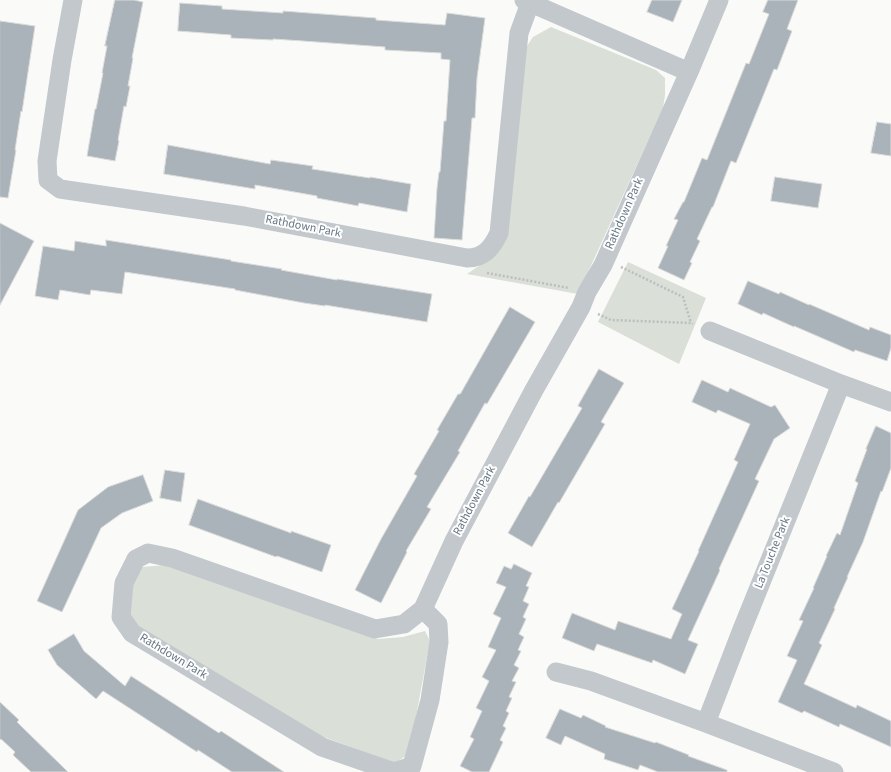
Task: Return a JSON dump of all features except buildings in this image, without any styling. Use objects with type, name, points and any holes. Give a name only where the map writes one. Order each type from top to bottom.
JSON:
[{"type":"street","name":"Rathdown Park","points":[[73,0],[62,60],[47,161],[48,180],[60,189],[244,216],[467,258],[476,258]]},
{"type":"street","name":"Rathdown Park","points":[[423,609],[438,624],[439,642],[430,700],[412,766],[394,772],[322,746],[132,633],[121,617],[124,583],[136,558],[148,553],[172,558],[375,629],[404,624],[423,609],[454,541],[605,260],[689,72],[719,0]]},
{"type":"street","points":[[476,258],[484,254],[490,248],[499,233],[519,33],[527,1],[689,72]]},
{"type":"street","points":[[710,331],[841,384],[891,402]]},
{"type":"street","name":"La Touche Park","points":[[706,723],[744,624],[841,384]]},
{"type":"street","points":[[556,672],[591,681],[834,772]]},
{"type":"path","points":[[476,258],[473,270],[584,299],[611,320],[691,323],[710,331]]},
{"type":"path","points":[[605,260],[683,297],[691,323]]},
{"type":"shaded area","points":[[551,27],[656,70],[665,78],[663,108],[578,294],[467,274],[483,263],[505,242],[523,52],[533,37]]},
{"type":"shaded area","points":[[628,262],[706,298],[679,364],[598,322]]},
{"type":"shaded area","points":[[165,565],[378,639],[403,637],[425,631],[430,641],[409,754],[395,763],[321,736],[138,626],[125,609],[129,584],[142,567]]}]
